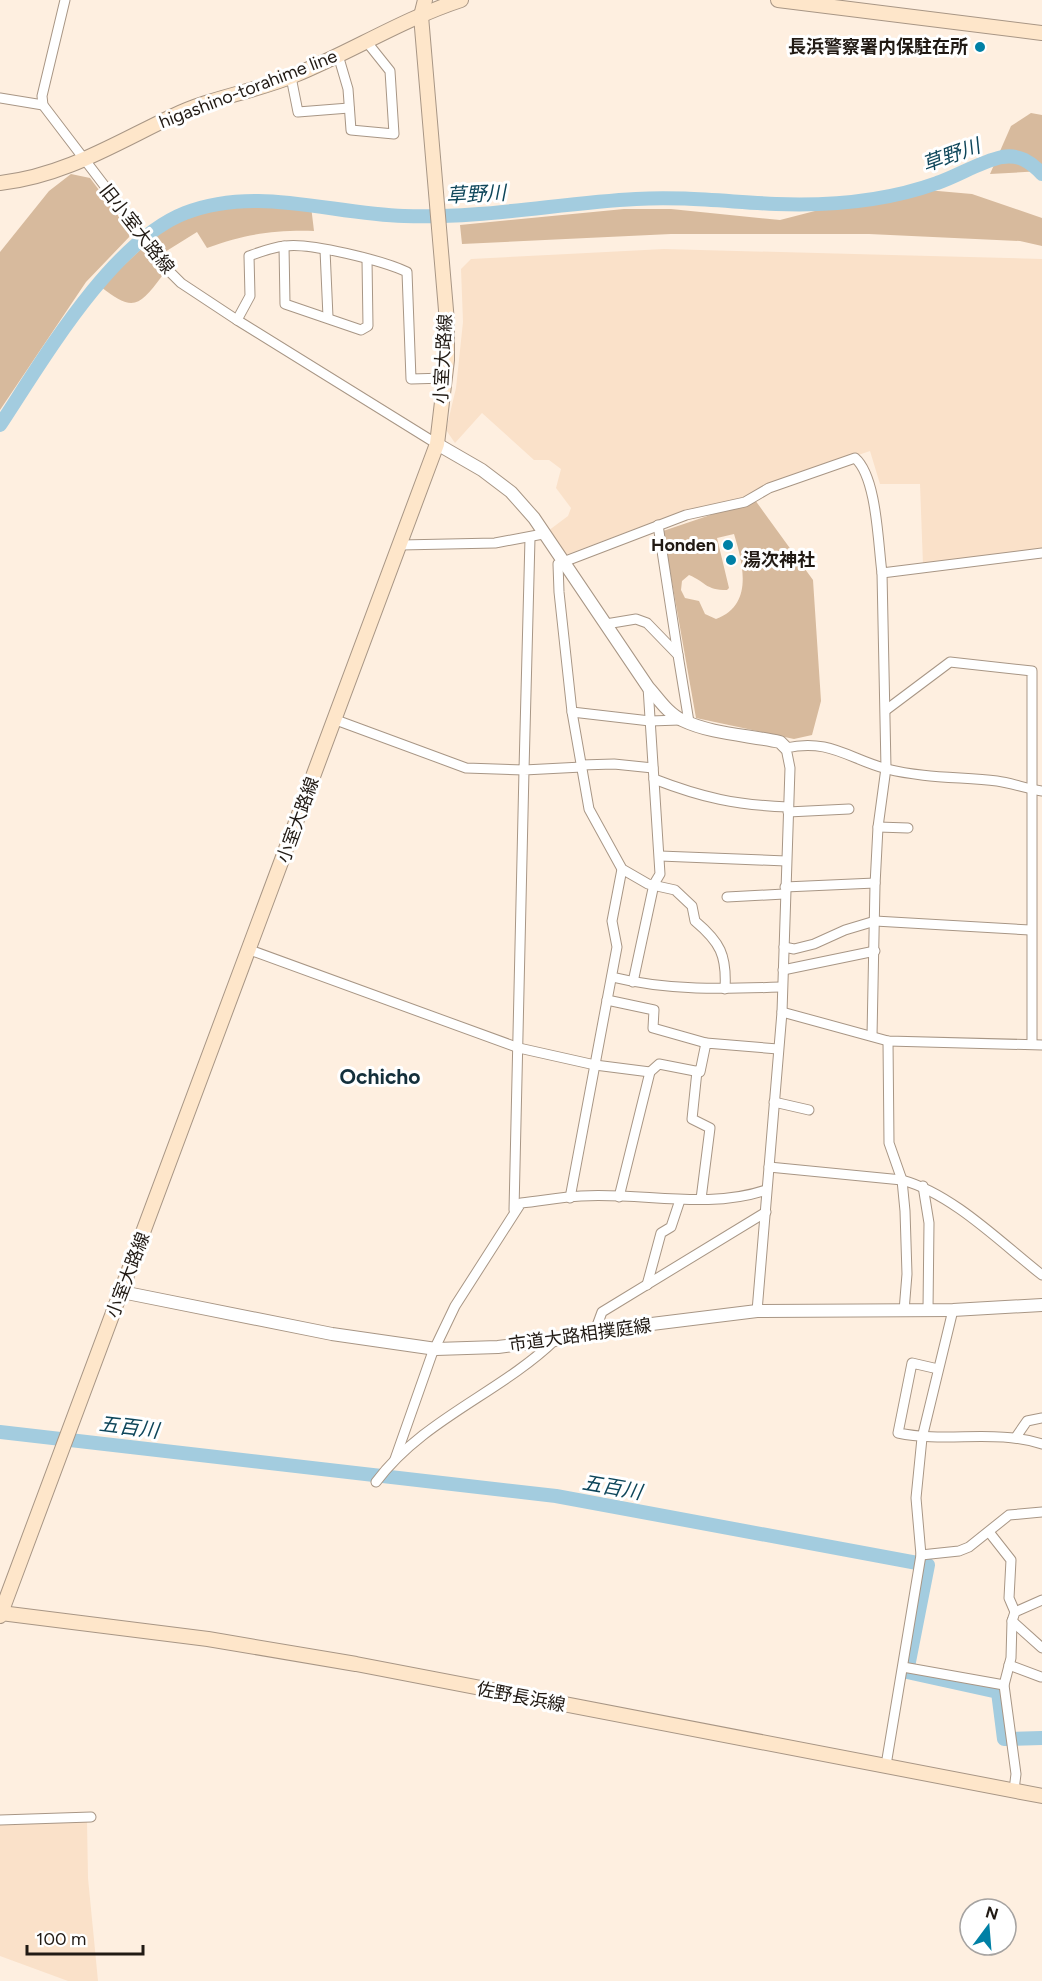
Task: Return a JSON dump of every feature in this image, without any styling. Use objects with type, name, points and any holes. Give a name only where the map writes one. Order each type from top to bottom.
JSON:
[{"type":"main road","name":"小室大路線","points":[[1,1615],[437,444],[446,378],[447,322],[421,16],[424,0]]},
{"type":"main road","name":"higashino-torahime line","points":[[0,183],[54,173],[86,164],[208,101],[291,77],[421,16],[461,0]]},
{"type":"main road","points":[[778,0],[866,5],[1042,33]]},
{"type":"main road","name":"佐野長浜線","points":[[1,1615],[208,1639],[1042,1796]]},
{"type":"street","points":[[0,98],[43,105],[42,96],[65,0]]},
{"type":"street","points":[[339,55],[348,89],[351,130],[394,134],[390,71],[366,41]]},
{"type":"street","points":[[291,77],[298,112],[349,108]]},
{"type":"street","name":"旧小室大路線","points":[[43,105],[86,164],[181,283],[437,444]]},
{"type":"street","points":[[237,320],[250,296],[249,256],[284,246],[308,245],[387,263],[407,272],[411,379],[446,378]]},
{"type":"street","points":[[284,246],[285,304],[361,330],[368,326],[367,260]]},
{"type":"street","points":[[325,250],[328,317]]},
{"type":"street","points":[[437,444],[482,470],[511,492],[534,518],[648,687],[685,721]]},
{"type":"street","points":[[725,989],[726,974],[716,939],[694,921],[693,906],[675,890],[648,884],[622,869],[589,809],[572,712],[558,564],[562,560],[686,515],[745,502],[770,488],[855,458],[862,464],[874,507],[882,573],[886,768],[878,827],[875,883],[872,1036]]},
{"type":"street","points":[[658,525],[678,656],[685,721]]},
{"type":"street","points":[[401,545],[495,543],[543,534]]},
{"type":"street","points":[[514,1210],[530,538]]},
{"type":"street","points":[[882,573],[1042,553]]},
{"type":"street","points":[[606,624],[636,619],[647,623],[678,656]]},
{"type":"street","points":[[782,1012],[888,1041],[1037,1045],[1030,930],[1037,790],[1032,671],[950,662],[886,710]]},
{"type":"street","points":[[633,982],[654,884],[660,874],[648,687]]},
{"type":"street","points":[[572,712],[650,721],[685,721],[780,742],[786,748],[790,768],[782,1012],[757,1311]]},
{"type":"street","points":[[336,720],[466,768],[524,770],[614,764],[653,768]]},
{"type":"street","points":[[786,748],[805,743],[820,745],[886,768],[942,777],[999,781],[1037,790]]},
{"type":"street","points":[[654,779],[698,796],[751,806],[788,810],[849,808]]},
{"type":"street","points":[[878,827],[908,828]]},
{"type":"street","points":[[660,856],[786,861]]},
{"type":"street","points":[[570,1198],[617,947],[612,921],[622,869]]},
{"type":"street","points":[[727,897],[875,883]]},
{"type":"street","points":[[784,947],[794,949],[814,944],[845,930],[875,921],[1030,930]]},
{"type":"street","points":[[250,950],[519,1048],[595,1065],[650,1072]]},
{"type":"street","points":[[783,970],[875,951]]},
{"type":"street","points":[[612,977],[633,982],[699,989],[782,987]]},
{"type":"street","points":[[607,1000],[654,1010],[653,1028],[706,1043],[778,1049]]},
{"type":"street","points":[[888,1041],[889,1143],[902,1180],[907,1274],[904,1311]]},
{"type":"street","points":[[619,1197],[650,1072],[659,1064],[700,1072],[706,1043]]},
{"type":"street","points":[[697,1071],[692,1119],[710,1128],[701,1198]]},
{"type":"street","points":[[774,1102],[809,1110]]},
{"type":"street","points":[[769,1167],[902,1180],[922,1186],[945,1199],[1042,1275]]},
{"type":"street","points":[[922,1186],[929,1223],[928,1310]]},
{"type":"street","points":[[395,1459],[436,1349],[455,1306],[514,1210],[521,1203],[579,1196],[680,1200],[754,1194],[766,1190]]},
{"type":"street","points":[[647,1285],[661,1233],[671,1227],[680,1200]]},
{"type":"street","points":[[595,1331],[602,1312],[766,1212]]},
{"type":"street","name":"市道大路相撲庭線","points":[[122,1292],[332,1334],[436,1349],[498,1347],[555,1340],[595,1331],[757,1311],[953,1310],[1042,1305]]},
{"type":"street","points":[[886,1765],[921,1556],[916,1498],[922,1438],[953,1310]]},
{"type":"street","points":[[376,1482],[395,1459],[427,1431],[538,1356],[555,1340]]},
{"type":"street","points":[[938,1369],[912,1363],[898,1433],[922,1438],[1016,1437],[1042,1444]]},
{"type":"street","points":[[1016,1437],[1027,1420],[1042,1418]]},
{"type":"street","points":[[921,1556],[958,1551],[969,1547],[1009,1515],[1042,1512]]},
{"type":"street","points":[[989,1532],[1011,1560],[1009,1598],[1014,1616],[1009,1665],[1004,1685],[1016,1774],[1014,1790]]},
{"type":"street","points":[[1014,1616],[1042,1600]]},
{"type":"street","points":[[1014,1616],[1042,1648]]},
{"type":"street","points":[[1009,1665],[1041,1677]]},
{"type":"street","points":[[903,1666],[1004,1685]]},
{"type":"street","points":[[0,1820],[91,1817]]},
{"type":"shaded area","points":[[1031,113],[1042,115],[1042,171],[990,174],[1011,126]]},
{"type":"shaded area","points":[[71,174],[90,178],[132,234],[86,282],[0,410],[0,252],[49,191]]},
{"type":"shaded area","points":[[904,188],[972,194],[1042,218],[1042,246],[1020,241],[869,234],[671,234],[462,244],[460,225],[624,209],[671,209],[780,220]]},
{"type":"shaded area","points":[[248,205],[311,206],[314,231],[260,234],[234,239],[207,248],[197,232],[152,260],[162,276],[141,300],[128,303],[101,287],[158,233],[201,211]]},
{"type":"shaded area","points":[[664,249],[1042,259],[1042,550],[923,565],[920,484],[880,484],[870,451],[766,487],[745,499],[659,520],[565,555],[548,531],[568,516],[571,508],[556,488],[561,469],[549,460],[534,460],[482,413],[455,443],[446,430],[456,388],[463,322],[461,269],[471,259]]},
{"type":"shaded area","points":[[755,500],[813,580],[821,701],[812,735],[794,739],[696,718],[663,531]],"holes":[[[734,534],[742,570],[741,594],[728,613],[716,619],[705,614],[699,601],[685,598],[681,590],[682,581],[689,575],[710,587],[727,590],[729,588],[717,538]]]},
{"type":"shaded area","points":[[45,1820],[87,1821],[88,1878],[98,1981],[68,1981],[0,1956],[0,1825]]},
{"type":"waterway","name":"草野川","points":[[0,425],[81,306],[131,249],[158,228],[185,213],[212,205],[239,201],[266,201],[377,214],[433,216],[653,198],[816,204],[857,201],[898,194],[945,180],[985,162],[1008,156],[1024,160],[1042,174]]},
{"type":"waterway","name":"五百川","points":[[0,1432],[556,1496],[928,1565],[907,1672],[998,1692],[1004,1739],[1042,1738]]},
{"type":"place","name":"長浜警察署内保駐在所","points":[[980,47]]},
{"type":"place","name":"Honden","points":[[728,545]]},
{"type":"place","name":"湯次神社","points":[[731,560]]},
{"type":"district","name":"Ochicho","points":[[380,1077]]}]
